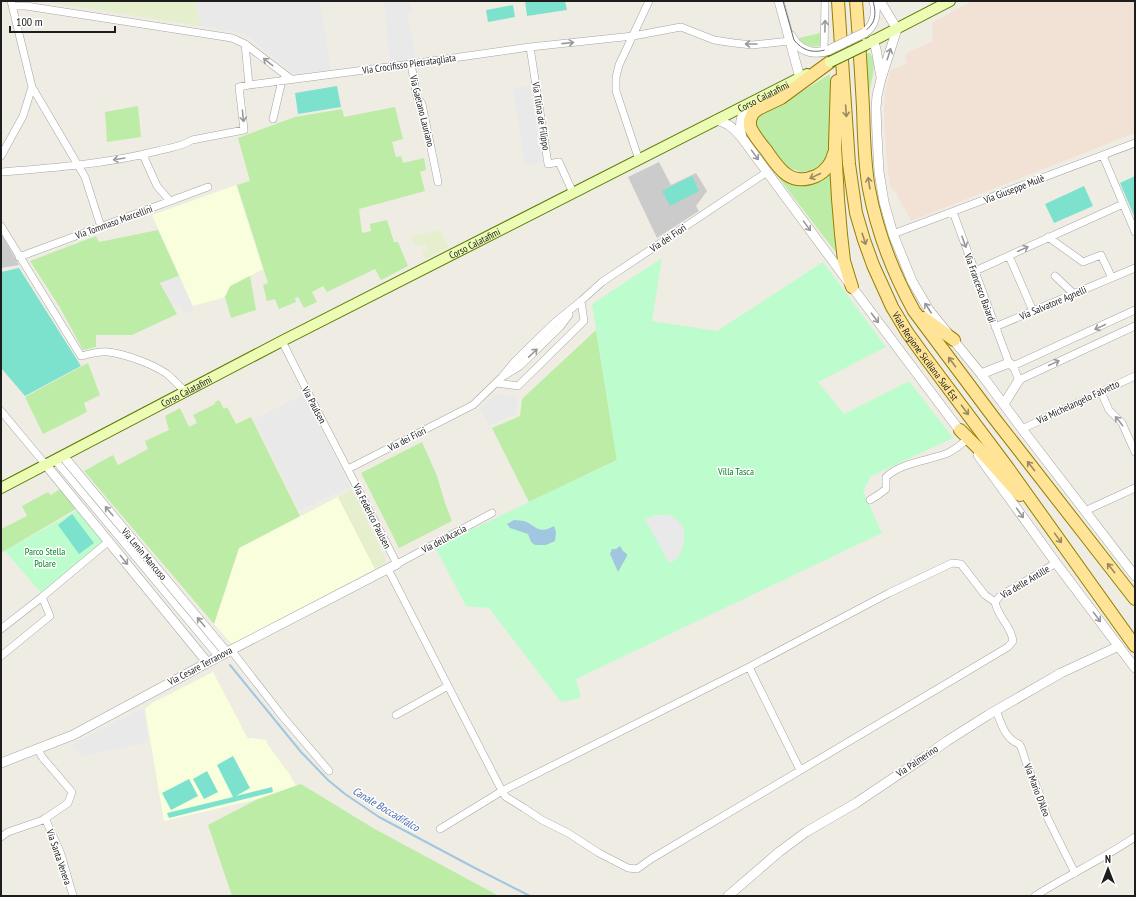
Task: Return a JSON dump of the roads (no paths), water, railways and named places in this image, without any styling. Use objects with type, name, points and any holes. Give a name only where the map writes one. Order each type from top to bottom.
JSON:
[{"type":"main road","points":[[838,1],[839,16],[835,146],[844,261],[852,287]]},
{"type":"main road","name":"Viale Regione Siciliana Sud Est","points":[[856,1],[866,45],[865,162],[874,210],[882,239],[906,296],[914,311],[994,418],[1135,599]]},
{"type":"main road","name":"Corso Calatafimi","points":[[1,488],[282,342],[750,102],[800,78],[828,55],[866,45],[950,1]]},
{"type":"main road","name":"Viale Regione Siciliana Sud Est","points":[[839,16],[852,186],[856,213],[873,265],[892,307],[907,332],[1008,468],[1135,646]]},
{"type":"main road","points":[[828,55],[781,98],[758,109],[750,120],[750,127],[779,169],[788,176],[798,179],[809,179],[819,175],[828,168],[833,158],[835,146]]},
{"type":"main road","points":[[914,311],[954,340]]},
{"type":"main road","points":[[963,435],[978,448],[1013,488],[1046,522]]},
{"type":"street","points":[[639,160],[616,90],[616,78],[619,65],[649,1]]},
{"type":"street","points":[[779,1],[800,78]]},
{"type":"street","points":[[825,1],[828,55]]},
{"type":"street","points":[[787,31],[798,46],[811,52],[828,55],[870,28],[875,19],[876,10],[874,1]]},
{"type":"street","points":[[880,1],[897,29],[877,96],[876,108],[879,172],[884,202],[893,234],[912,281],[929,310],[981,374],[1135,576]]},
{"type":"street","points":[[101,227],[85,177],[32,87],[12,4],[232,38],[245,44],[291,79]]},
{"type":"street","name":"Via Crocifisso Pietratagliata","points":[[249,85],[530,47],[633,36],[681,27],[714,40],[734,44],[752,45],[790,41]]},
{"type":"street","points":[[1,172],[34,170],[143,155],[185,145],[192,140],[244,130],[240,87],[249,85],[245,44]]},
{"type":"street","points":[[866,45],[876,49],[881,79]]},
{"type":"street","name":"Via Titina de Filippo","points":[[530,47],[548,164],[559,162],[573,193]]},
{"type":"street","name":"Via Gaetano Lauriano","points":[[410,64],[417,97],[422,104],[438,182]]},
{"type":"street","points":[[273,119],[282,80]]},
{"type":"street","points":[[1,156],[23,116],[32,87]]},
{"type":"street","points":[[742,138],[742,113],[750,102]]},
{"type":"street","name":"Viale Regione Siciliana Sud Est","points":[[716,120],[725,122],[742,138],[1135,668]]},
{"type":"street","name":"Via Giuseppe Mulè","points":[[893,234],[1135,143]]},
{"type":"street","points":[[143,155],[157,186],[170,201]]},
{"type":"street","points":[[1103,156],[1135,232]]},
{"type":"street","name":"Via dei Fiori","points":[[348,469],[473,405],[499,380],[520,366],[560,327],[573,308],[602,282],[767,172]]},
{"type":"street","name":"Via Tommaso Marcellini","points":[[19,257],[208,187]]},
{"type":"street","points":[[974,271],[1123,204]]},
{"type":"street","name":"Via Francesco Baiardi","points":[[952,212],[995,327],[1019,380]]},
{"type":"street","points":[[1,226],[81,356],[108,352],[136,359],[167,374],[185,392]]},
{"type":"street","points":[[1048,237],[1083,262],[1101,255],[1112,278]]},
{"type":"street","points":[[1009,256],[1034,311]]},
{"type":"street","name":"Via Salvatore Agnelli","points":[[995,327],[1135,268]]},
{"type":"street","points":[[1055,276],[1074,294]]},
{"type":"street","points":[[499,380],[518,386],[584,321],[581,301]]},
{"type":"street","points":[[981,374],[1011,365],[1135,310]]},
{"type":"street","points":[[1004,404],[1019,380],[1135,326]]},
{"type":"street","name":"Via Paulsen","points":[[282,342],[307,393],[348,469]]},
{"type":"street","name":"Via Michelangelo Falvetto","points":[[1022,429],[1135,376]]},
{"type":"street","points":[[1101,392],[1109,410],[1122,423],[1135,452]]},
{"type":"street","points":[[1,410],[55,460]]},
{"type":"street","points":[[870,500],[886,489],[886,477],[892,471],[948,453],[956,448],[963,435]]},
{"type":"street","name":"Via Lenin Mancuso","points":[[55,460],[109,541],[207,662]]},
{"type":"street","name":"Via Lenin Mancuso","points":[[55,460],[225,653]]},
{"type":"street","name":"Via Federico Paulsen","points":[[348,469],[397,564]]},
{"type":"street","points":[[1085,511],[1135,488]]},
{"type":"street","name":"Via dell'Acacia","points":[[397,564],[492,513]]},
{"type":"street","points":[[1,630],[109,541]]},
{"type":"street","points":[[388,569],[502,791],[506,797],[599,853],[628,868],[637,869],[651,859],[1008,647],[1013,641],[1012,633],[996,610],[995,602],[985,596],[961,564],[952,563],[502,791],[440,829]]},
{"type":"street","name":"Via delle Antille","points":[[995,602],[1000,596],[1056,563]]},
{"type":"street","name":"Via Cesare Terranova","points":[[1,763],[73,735],[207,662],[397,564]]},
{"type":"street","points":[[1,656],[50,616],[42,597]]},
{"type":"street","name":"Via Palmerino","points":[[728,896],[784,848],[806,832],[856,803],[947,741],[996,710],[1061,673],[1119,646]]},
{"type":"street","points":[[225,653],[329,771]]},
{"type":"street","points":[[749,667],[800,770]]},
{"type":"street","points":[[396,715],[448,686]]},
{"type":"street","name":"Via Mario D'Aleo","points":[[996,710],[1009,738],[1021,747],[1048,819],[1075,873]]},
{"type":"street","name":"Via Santa Venera","points":[[1,837],[8,832],[46,818],[68,803],[72,792],[42,757],[38,749]]},
{"type":"street","name":"Via Santa Venera","points":[[46,818],[61,854],[72,896]]},
{"type":"street","points":[[1035,896],[1135,837]]},
{"type":"waterway","name":"Canale Boccadifalco","points":[[230,665],[301,752],[328,780],[345,794],[379,817],[530,896]]},
{"type":"tram line","points":[[783,1],[794,40],[807,50],[814,51],[829,49],[857,36],[866,30],[871,25],[875,17],[873,1]]},
{"type":"park label","name":"Villa Tasca","points":[[736,471]]},
{"type":"park label","name":"Parco Stella Polare","points":[[45,556]]}]
